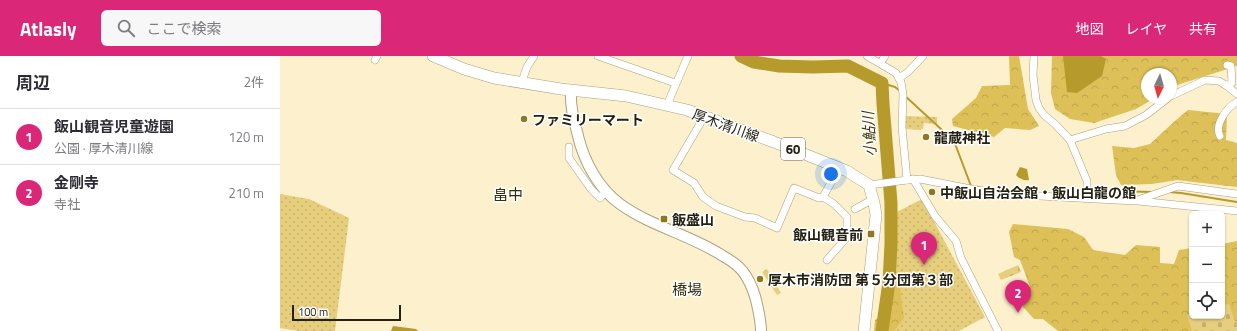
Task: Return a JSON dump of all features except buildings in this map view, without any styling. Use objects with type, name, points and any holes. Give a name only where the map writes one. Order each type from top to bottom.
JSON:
[{"type":"main road","name":"厚木清川線","points":[[434,56],[494,78],[521,84],[571,91],[626,96],[687,110],[847,171],[873,185]]},
{"type":"main road","points":[[864,331],[875,232],[876,215],[873,200],[873,185]]},
{"type":"street","points":[[521,84],[527,67],[534,56]]},
{"type":"street","points":[[598,56],[675,83]]},
{"type":"street","points":[[667,105],[675,83],[688,56]]},
{"type":"street","points":[[867,56],[896,73],[901,82],[903,94],[902,127],[908,180],[956,241],[960,258],[998,331]]},
{"type":"street","points":[[899,78],[908,72],[922,56]]},
{"type":"street","points":[[1034,56],[1033,74],[1036,100],[1039,108],[1070,140],[1087,181],[1087,199]]},
{"type":"street","points":[[1226,85],[1232,83],[1231,66],[1227,65]]},
{"type":"street","points":[[1177,93],[1205,80],[1219,81],[1237,94]]},
{"type":"street","points":[[571,91],[570,101],[580,146],[596,178],[620,203],[635,213],[713,249],[734,262],[746,275],[755,296],[761,323],[761,331]]},
{"type":"street","points":[[1220,136],[1218,133],[1219,125],[1229,107],[1237,102]]},
{"type":"street","points":[[1070,140],[1106,129],[1125,126],[1146,115],[1160,104]]},
{"type":"street","points":[[704,117],[673,170],[694,183],[703,197],[716,206],[745,217],[755,218],[777,228],[794,188],[819,198],[823,197],[834,204],[848,217],[847,237],[827,260]]},
{"type":"street","points":[[569,147],[569,158],[590,189],[600,198],[607,191]]},
{"type":"street","points":[[823,197],[839,168]]},
{"type":"street","points":[[873,185],[920,179],[991,192],[1135,201],[1237,211]]},
{"type":"street","points":[[1135,201],[1178,186],[1237,194]]},
{"type":"street","points":[[855,209],[873,200]]},
{"type":"green space","points":[[1009,56],[1019,56],[1028,109],[1039,126],[1030,130],[1005,128],[994,137],[953,126],[952,119],[976,98],[982,86],[1010,85]]},
{"type":"green space","points":[[1052,56],[1237,56],[1237,66],[1177,85],[1177,68],[1141,68],[1141,104],[1145,104],[1136,109],[1094,123],[1070,119],[1055,109],[1051,93]]},
{"type":"green space","points":[[1188,110],[1227,114],[1226,140],[1237,143],[1237,187],[1177,180],[1152,184],[1121,185],[1116,175],[1112,146],[1134,148],[1150,144]]},
{"type":"green space","points":[[905,116],[937,117],[937,124],[924,123],[923,129],[921,130],[905,129]]},
{"type":"green space","points":[[280,194],[309,199],[349,218],[335,331],[299,331],[280,328]]},
{"type":"green space","points":[[922,199],[985,317],[959,331],[887,331],[893,214]]},
{"type":"green space","points":[[1013,224],[1068,229],[1084,237],[1093,250],[1125,255],[1136,245],[1160,247],[1160,263],[1174,264],[1179,250],[1189,248],[1189,319],[1225,319],[1225,243],[1237,241],[1237,331],[1058,331],[1043,319],[1034,319],[1016,299],[1016,295],[1030,287],[1020,260],[1014,257],[1009,232]]},
{"type":"green space","points":[[1018,265],[1021,272],[1001,280],[998,274]]},
{"type":"green space","points":[[767,269],[781,293],[777,295],[762,272]]},
{"type":"green space","points":[[898,271],[904,318],[894,331],[874,331],[875,320],[889,309],[891,275]]},
{"type":"green space","points":[[1229,304],[1237,331],[1192,331],[1187,315],[1189,315],[1189,319],[1225,319],[1225,305]]},
{"type":"shaded area","points":[[1063,56],[1101,56],[1106,59],[1102,76],[1077,93],[1067,92]]},
{"type":"shaded area","points":[[1020,167],[1027,169],[1029,180],[1019,178],[1016,175]]},
{"type":"shaded area","points":[[393,326],[416,329],[418,331],[391,331]]},
{"type":"waterway","name":"小鮎川","points":[[741,56],[754,62],[779,66],[848,66],[882,83],[891,203],[889,282],[882,331]]},
{"type":"waterway","points":[[882,83],[895,87],[900,91]]},
{"type":"waterway","points":[[904,95],[954,141],[971,186],[979,187]]},
{"type":"waterway","points":[[1089,194],[1114,191],[1153,192]]},
{"type":"waterway","points":[[1169,192],[1237,202]]},
{"type":"place","name":"ファミリーマート","points":[[524,119]]},
{"type":"place","name":"龍蔵神社","points":[[926,137]]},
{"type":"place","name":"中飯山自治会館・飯山白龍の館","points":[[932,192]]},
{"type":"place","name":"飯盛山","points":[[664,219]]},
{"type":"place","name":"飯山観音前","points":[[871,234]]},
{"type":"place","name":"飯山観音児童遊園","points":[[924,265]]},
{"type":"place","name":"厚木市消防団 第５分団第３部","points":[[760,279]]},
{"type":"place","name":"金剛寺","points":[[1018,313]]},
{"type":"district","name":"畠中","points":[[508,194]]},
{"type":"district","name":"橋場","points":[[687,289]]}]
